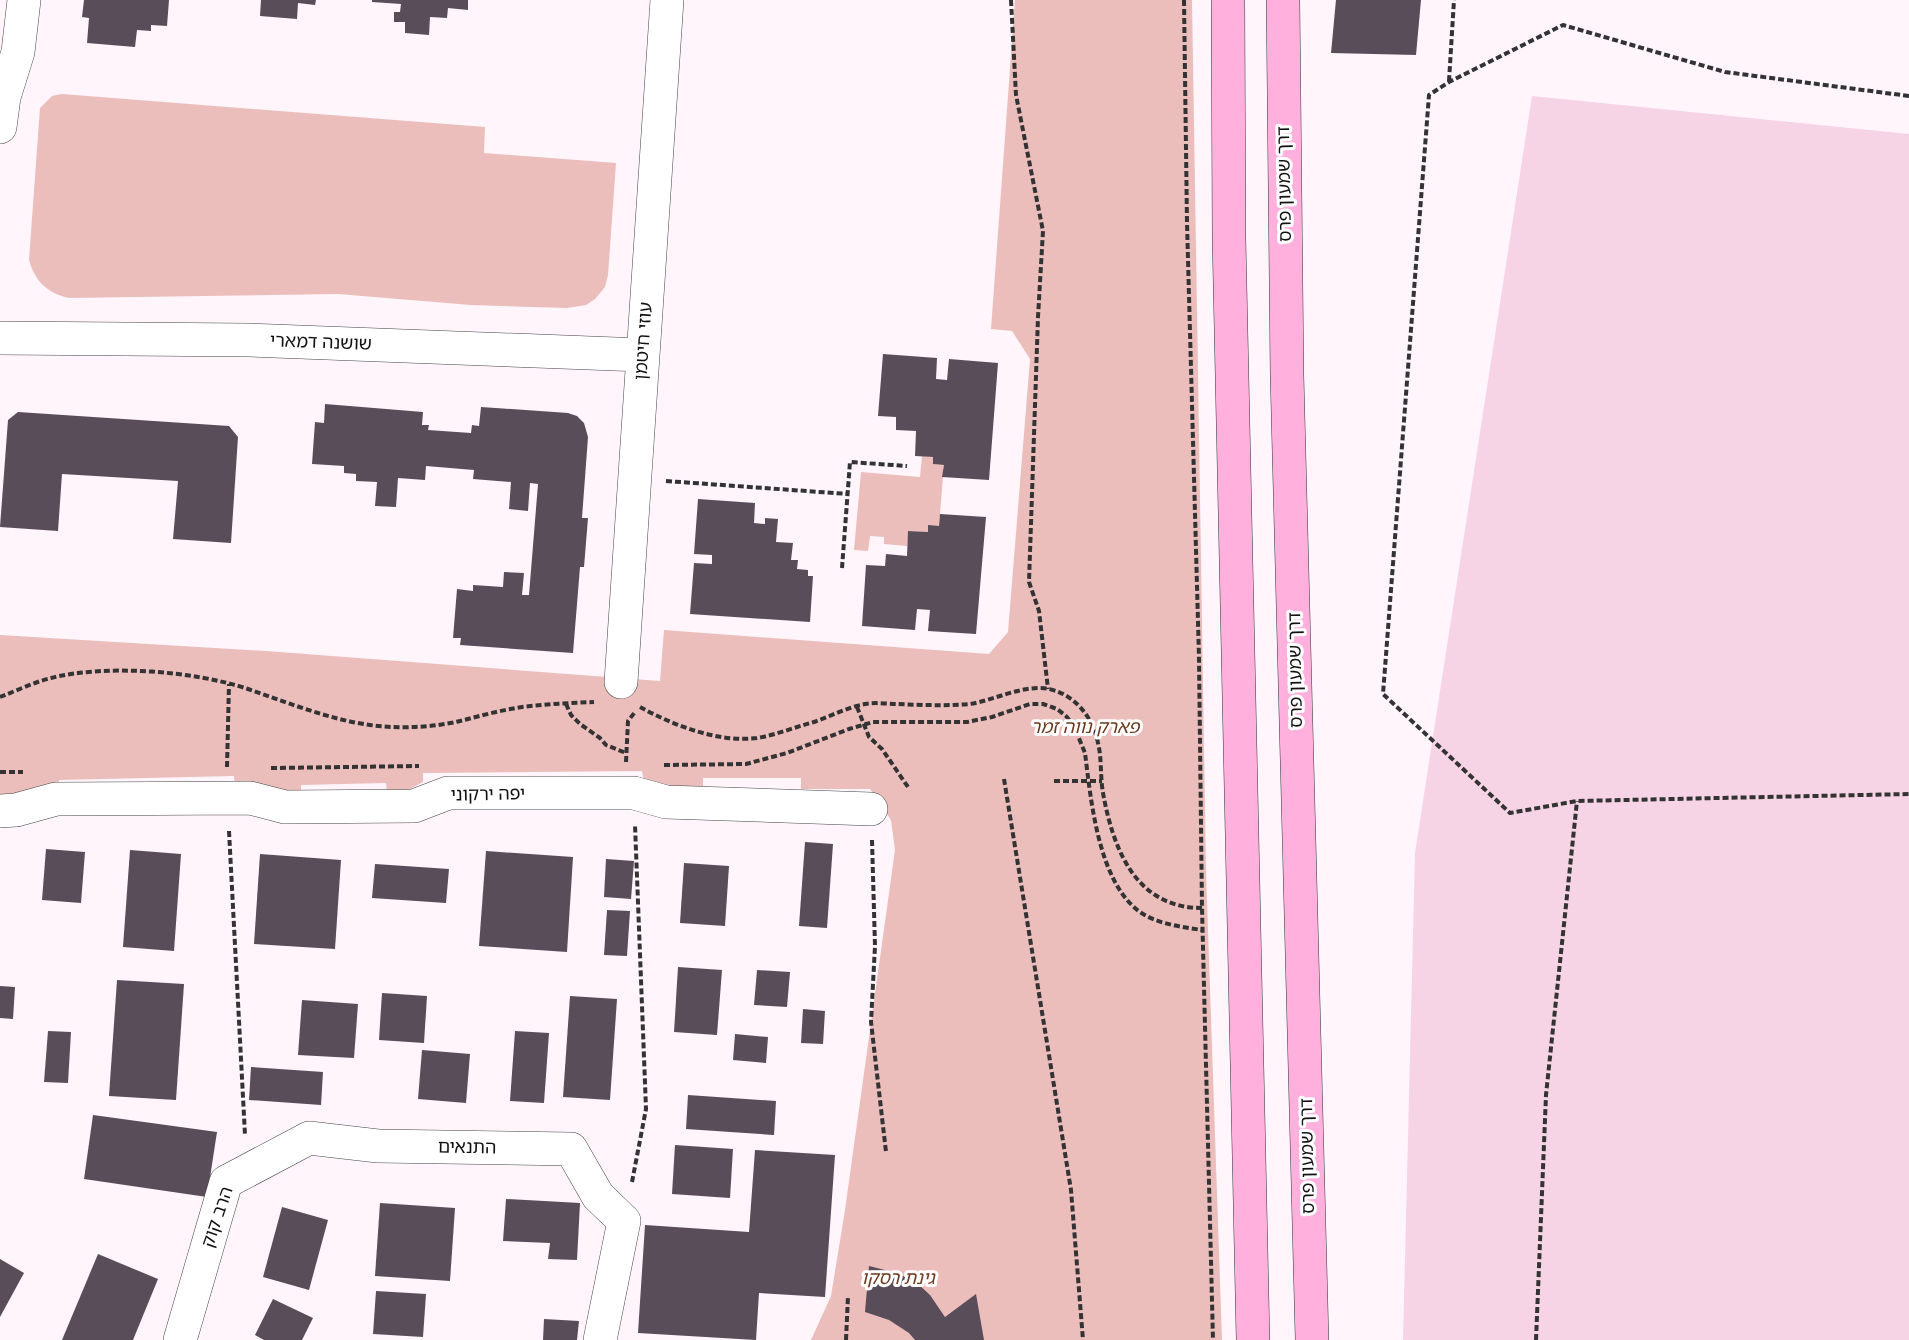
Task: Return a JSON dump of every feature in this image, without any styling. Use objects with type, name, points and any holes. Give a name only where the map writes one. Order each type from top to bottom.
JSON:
[{"type":"street","points":[[0,126],[3,97],[18,52],[24,0]]},
{"type":"street","name":"עוזי חיטמן","points":[[621,682],[667,0]]},
{"type":"street","points":[[1228,0],[1229,238],[1253,1340]]},
{"type":"street","name":"דרך שמעון פרס","points":[[1282,0],[1287,375],[1312,1340]]},
{"type":"street","name":"שושנה דמארי","points":[[0,338],[270,340],[642,355]]},
{"type":"street","name":"יפה ירקוני","points":[[0,811],[16,810],[56,799],[227,783],[250,798],[285,807],[414,806],[448,793],[632,774],[666,802],[871,809]]},
{"type":"street","name":"התנאים","points":[[309,1138],[378,1146],[571,1149],[598,1196],[624,1221]]},
{"type":"street","name":"הרב קוק","points":[[180,1340],[226,1182],[309,1138]]},
{"type":"street","points":[[600,1340],[624,1221]]},
{"type":"path","points":[[1011,0],[1016,95],[1043,231],[1029,582],[1039,611],[1048,689]]},
{"type":"path","points":[[1184,0],[1187,223],[1199,658],[1202,930],[1213,1340]]},
{"type":"path","points":[[1449,82],[1454,0]]},
{"type":"path","points":[[1909,96],[1725,72],[1563,25],[1449,82],[1429,95],[1383,694],[1510,813],[1577,801],[1909,794]]},
{"type":"path","points":[[842,568],[850,462],[907,466]]},
{"type":"path","points":[[665,481],[848,494]]},
{"type":"path","points":[[229,684],[227,783],[247,1171]]},
{"type":"path","points":[[566,704],[571,715],[580,724],[606,745],[626,753]]},
{"type":"path","points":[[660,765],[746,764],[787,753],[873,722],[966,722],[992,717],[1030,704],[1043,704],[1057,709],[1074,726],[1085,753],[1102,849],[1112,877],[1122,893],[1140,912],[1156,920],[1202,930]]},
{"type":"path","points":[[857,707],[869,737],[886,754],[908,787]]},
{"type":"path","points":[[624,1221],[646,1109],[632,774],[626,753],[627,737]]},
{"type":"path","points":[[262,768],[426,766]]},
{"type":"path","points":[[227,783],[239,768]]},
{"type":"path","points":[[0,772],[24,772]]},
{"type":"path","points":[[1004,779],[1071,1190],[1083,1340]]},
{"type":"path","points":[[1054,781],[1102,781]]},
{"type":"path","points":[[1536,1340],[1546,1095],[1577,801]]},
{"type":"path","points":[[871,809],[875,946],[871,1022],[886,1152]]},
{"type":"path","points":[[1114,842],[1131,871],[1144,887],[1168,902],[1187,908],[1202,908]]},
{"type":"path","points":[[846,1340],[848,1296]]},
{"type":"shaded area","points":[[1532,96],[1909,134],[1909,1340],[1403,1340],[1415,853]]},
{"type":"green space","points":[[1015,0],[1192,0],[1206,871],[1222,1340],[811,1340],[831,1296],[895,850],[891,820],[870,789],[801,789],[801,778],[703,778],[703,789],[664,789],[644,782],[642,771],[423,773],[423,782],[402,793],[387,793],[386,783],[301,785],[301,795],[235,787],[234,776],[59,780],[58,788],[0,801],[0,635],[266,651],[660,681],[664,630],[989,654],[1008,632],[1030,359],[1012,331],[991,329]]},
{"type":"green space","points":[[62,94],[485,127],[484,153],[616,163],[608,275],[605,287],[595,299],[586,305],[567,308],[471,305],[338,294],[69,298],[61,296],[38,280],[29,260],[40,108],[52,96]]},
{"type":"green space","points":[[922,456],[933,457],[933,464],[944,465],[939,526],[928,526],[928,532],[909,531],[907,546],[884,544],[884,537],[870,536],[868,551],[854,550],[861,472],[920,477]]},
{"type":"building","points":[[84,0],[169,0],[167,26],[151,25],[151,31],[137,30],[135,47],[87,43],[89,18],[82,17]]},
{"type":"building","points":[[261,0],[316,0],[315,5],[298,3],[297,19],[260,16]]},
{"type":"building","points":[[372,0],[468,0],[468,10],[448,8],[447,18],[430,17],[429,35],[405,33],[405,22],[394,22],[394,12],[400,12],[401,4],[372,2]]},
{"type":"building","points":[[1336,0],[1421,0],[1416,55],[1331,53]]},
{"type":"building","points":[[883,354],[937,358],[936,379],[947,380],[949,359],[998,363],[989,480],[942,477],[944,465],[933,464],[933,457],[915,456],[916,431],[896,430],[896,417],[878,416]]},
{"type":"building","points":[[325,404],[423,412],[422,425],[429,425],[428,430],[471,433],[472,425],[479,426],[481,407],[568,413],[577,416],[584,423],[588,437],[582,518],[588,518],[584,567],[580,567],[573,653],[460,645],[461,638],[453,638],[457,589],[473,591],[473,585],[503,587],[504,572],[524,573],[522,595],[529,595],[538,484],[530,483],[528,511],[509,509],[511,482],[473,479],[474,470],[426,466],[425,480],[398,478],[396,507],[375,506],[377,482],[356,481],[356,474],[344,473],[344,466],[312,464],[315,422],[324,423]]},
{"type":"building","points":[[18,412],[229,426],[238,437],[231,543],[173,539],[178,481],[62,474],[58,531],[0,527],[8,420]]},
{"type":"building","points":[[698,499],[755,503],[754,523],[765,524],[765,518],[778,519],[776,542],[793,543],[791,560],[798,560],[797,569],[808,570],[808,576],[813,576],[810,622],[690,614],[694,563],[712,564],[712,555],[694,554]]},
{"type":"building","points":[[940,514],[986,517],[976,634],[928,631],[930,610],[917,609],[915,630],[862,626],[866,565],[885,566],[886,554],[907,556],[908,531],[928,532],[928,525],[939,526]]},
{"type":"building","points":[[805,842],[833,844],[827,928],[799,926]]},
{"type":"building","points":[[46,849],[85,852],[81,903],[42,900]]},
{"type":"building","points":[[130,850],[181,854],[174,951],[123,947]]},
{"type":"building","points":[[486,851],[573,857],[567,952],[479,946]]},
{"type":"building","points":[[260,854],[341,860],[335,949],[254,944]]},
{"type":"building","points":[[606,859],[634,861],[631,899],[604,897]]},
{"type":"building","points":[[684,863],[729,866],[725,926],[680,923]]},
{"type":"building","points":[[375,864],[449,869],[446,903],[372,898]]},
{"type":"building","points":[[607,910],[630,911],[627,956],[604,955]]},
{"type":"building","points":[[678,967],[722,970],[717,1035],[674,1032]]},
{"type":"building","points":[[757,970],[790,972],[787,1007],[754,1005]]},
{"type":"building","points":[[117,980],[184,984],[176,1100],[109,1096]]},
{"type":"building","points":[[0,986],[15,987],[13,1019],[0,1018]]},
{"type":"building","points":[[382,993],[427,996],[424,1043],[379,1040]]},
{"type":"building","points":[[570,996],[617,999],[610,1100],[563,1097]]},
{"type":"building","points":[[302,1000],[358,1004],[354,1058],[298,1055]]},
{"type":"building","points":[[803,1009],[825,1011],[823,1044],[801,1043]]},
{"type":"building","points":[[48,1031],[71,1032],[68,1083],[44,1082]]},
{"type":"building","points":[[515,1031],[549,1033],[544,1103],[510,1101]]},
{"type":"building","points":[[735,1034],[768,1037],[766,1063],[733,1060]]},
{"type":"building","points":[[422,1050],[470,1054],[466,1103],[418,1099]]},
{"type":"building","points":[[251,1067],[323,1072],[321,1105],[249,1100]]},
{"type":"building","points":[[688,1095],[776,1101],[774,1135],[686,1129]]},
{"type":"building","points":[[93,1115],[217,1132],[207,1197],[84,1179]]},
{"type":"building","points":[[675,1145],[733,1149],[730,1198],[672,1194]]},
{"type":"building","points":[[755,1150],[835,1155],[825,1297],[759,1293],[756,1340],[638,1333],[645,1225],[749,1232]]},
{"type":"building","points":[[506,1199],[580,1203],[577,1260],[548,1259],[550,1243],[503,1241]]},
{"type":"building","points":[[380,1203],[455,1208],[450,1281],[375,1276]]},
{"type":"building","points":[[282,1207],[328,1220],[309,1290],[263,1277]]},
{"type":"building","points":[[98,1254],[158,1279],[133,1340],[62,1340]]},
{"type":"building","points":[[0,1259],[24,1273],[0,1317]]},
{"type":"building","points":[[869,1266],[897,1273],[916,1282],[930,1295],[945,1317],[976,1294],[984,1340],[915,1340],[909,1333],[889,1320],[865,1312]]},
{"type":"building","points":[[376,1291],[426,1294],[423,1337],[373,1334]]},
{"type":"building","points":[[273,1299],[313,1318],[302,1340],[264,1340],[255,1335]]},
{"type":"building","points":[[544,1319],[579,1321],[577,1340],[543,1340]]},
{"type":"park label","name":"פארק נווה זמר","points":[[1085,727]]},
{"type":"park label","name":"גינת רסקו","points":[[898,1278]]}]
